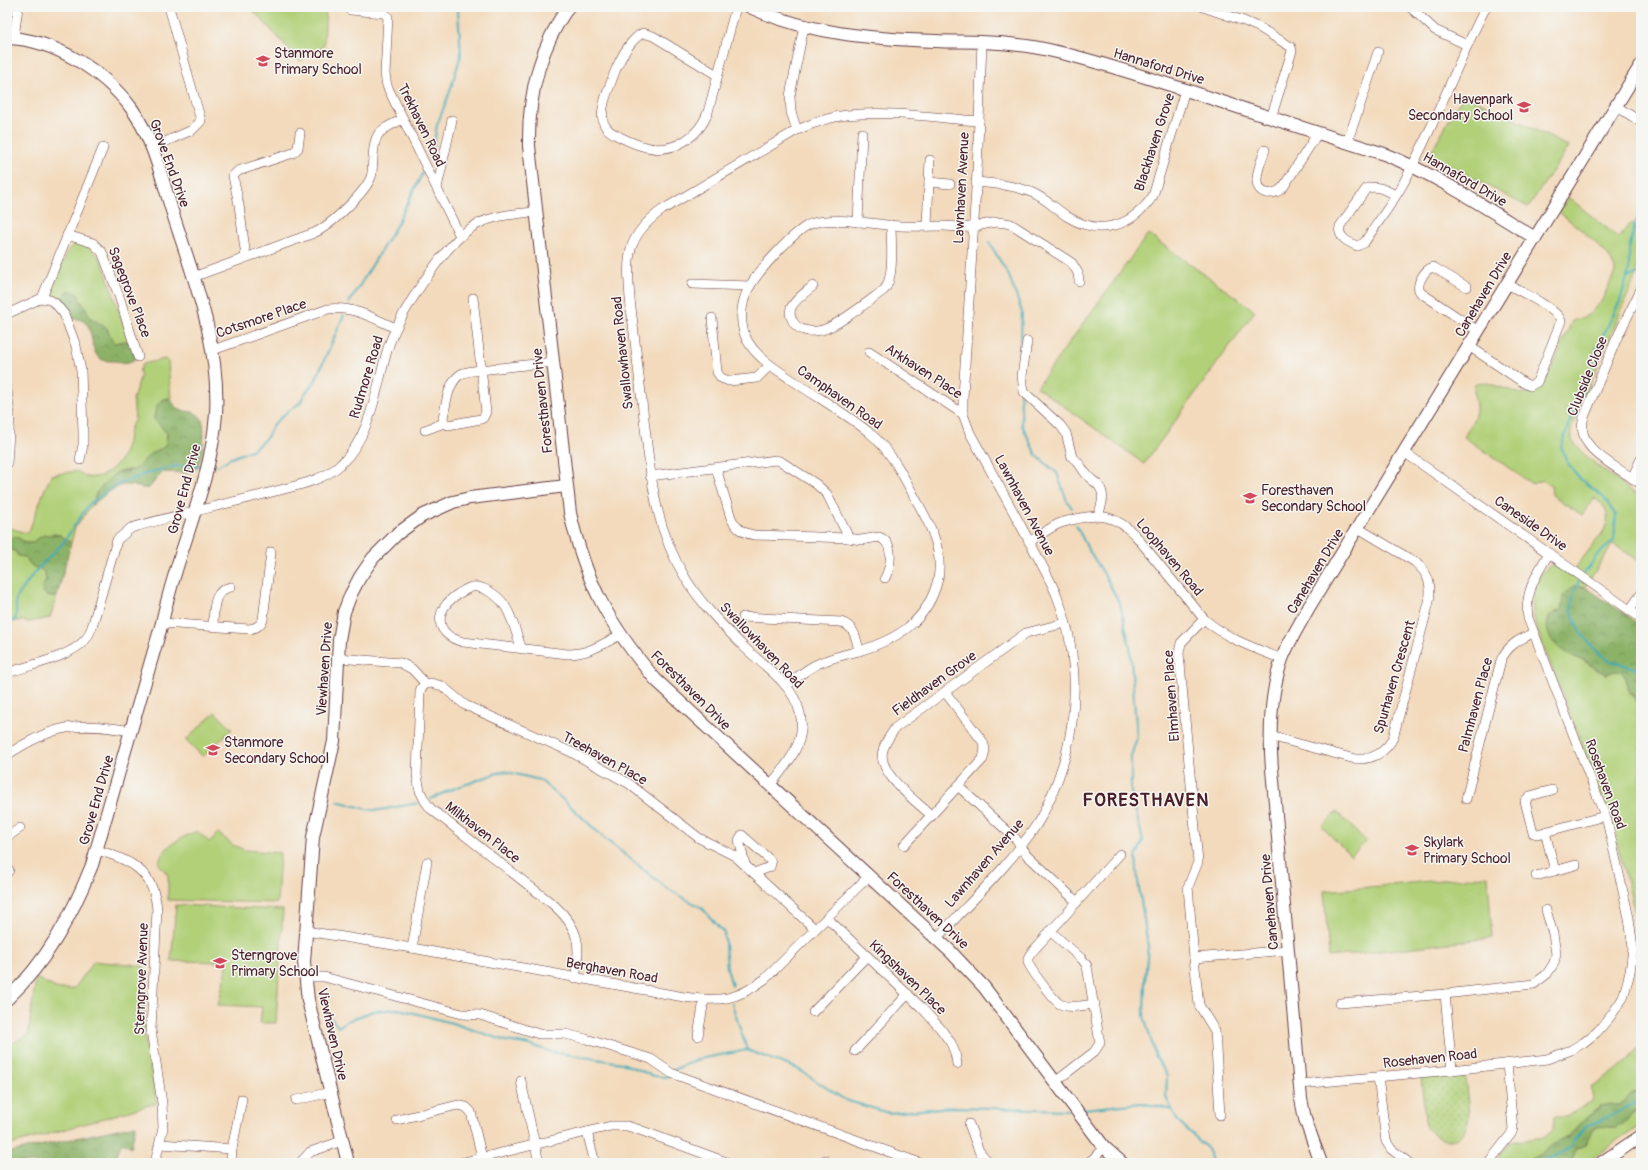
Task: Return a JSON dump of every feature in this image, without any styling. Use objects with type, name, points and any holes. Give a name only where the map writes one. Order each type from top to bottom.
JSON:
[{"type":"street","points":[[11,38],[18,7]]},
{"type":"street","points":[[152,148],[192,130],[200,121],[169,7]]},
{"type":"street","name":"Foresthaven Drive","points":[[568,7],[554,29],[544,50],[529,114],[529,146],[566,486],[576,540],[585,567],[603,606],[620,635],[656,680],[937,938],[984,987],[1104,1148],[1122,1163]]},
{"type":"street","points":[[717,75],[653,36],[643,33],[632,41],[616,70],[602,113],[604,125],[614,133],[646,147],[661,148],[677,145],[696,134],[705,121],[736,7]]},
{"type":"street","name":"Hannaford Drive","points":[[750,7],[769,15],[804,26],[845,34],[877,38],[1011,44],[1058,52],[1185,90],[1347,142],[1413,166],[1535,238]]},
{"type":"street","points":[[1203,7],[1244,20],[1291,47],[1292,50],[1271,118]]},
{"type":"street","points":[[1410,7],[1436,30],[1467,44]]},
{"type":"street","points":[[1396,195],[1372,186],[1366,189],[1340,226],[1340,235],[1357,246],[1364,243],[1396,195],[1413,166],[1467,44],[1486,7]]},
{"type":"street","name":"Trekhaven Road","points":[[350,10],[384,13],[388,17],[385,80],[389,92],[460,236]]},
{"type":"street","points":[[797,130],[791,112],[790,96],[804,26]]},
{"type":"street","name":"Grove End Drive","points":[[7,999],[34,970],[60,933],[80,895],[97,850],[162,623],[168,593],[195,511],[210,456],[214,434],[216,394],[216,372],[206,317],[152,148],[141,124],[116,90],[101,76],[84,64],[52,48],[11,38]]},
{"type":"street","name":"Lawnhaven Avenue","points":[[937,938],[992,879],[1021,845],[1037,823],[1048,803],[1061,770],[1072,724],[1075,692],[1071,648],[1065,623],[1051,584],[970,433],[963,414],[982,42]]},
{"type":"street","points":[[1347,142],[1378,52]]},
{"type":"street","name":"Canehaven Drive","points":[[1321,1163],[1305,1119],[1300,1084],[1270,736],[1274,692],[1282,659],[1292,637],[1309,607],[1641,65]]},
{"type":"street","name":"Blackhaven Grove","points":[[976,182],[1005,186],[1031,192],[1042,197],[1068,217],[1082,224],[1095,228],[1108,227],[1131,219],[1146,206],[1153,196],[1185,90]]},
{"type":"street","points":[[1616,106],[1641,122]]},
{"type":"street","name":"Swallowhaven Road","points":[[770,785],[791,759],[799,741],[801,715],[797,702],[786,686],[718,622],[702,602],[686,580],[666,540],[654,500],[650,476],[630,299],[628,269],[631,245],[644,225],[662,210],[797,130],[818,121],[846,115],[864,114],[978,120]]},
{"type":"street","points":[[193,277],[314,233],[328,226],[368,183],[372,170],[376,136],[384,129],[403,119]]},
{"type":"street","name":"Trekhaven Road","points":[[437,188],[452,120]]},
{"type":"street","points":[[246,257],[239,205],[233,176],[238,171],[293,153],[298,148],[300,133]]},
{"type":"street","points":[[858,222],[862,133]]},
{"type":"street","points":[[1265,150],[1257,177],[1257,183],[1263,191],[1272,194],[1276,193],[1284,186],[1318,133]]},
{"type":"street","points":[[7,314],[42,298],[103,148]]},
{"type":"street","points":[[927,226],[930,160]]},
{"type":"street","points":[[929,182],[950,184]]},
{"type":"street","name":"Rudmore Road","points":[[7,673],[60,656],[74,649],[86,639],[92,627],[117,540],[131,528],[299,485],[332,472],[341,465],[360,441],[395,328],[408,306],[436,266],[460,236],[474,226],[493,218],[512,214],[535,212]]},
{"type":"street","name":"Camphaven Road","points":[[786,686],[820,662],[882,643],[906,630],[916,621],[931,599],[938,577],[939,562],[935,538],[930,526],[900,471],[882,444],[859,426],[770,365],[752,347],[743,330],[742,310],[746,294],[750,286],[795,234],[813,223],[822,222],[973,227],[995,222],[1011,224],[1072,264],[1078,272],[1079,280]]},
{"type":"street","points":[[813,286],[798,298],[791,308],[790,314],[795,325],[801,330],[810,332],[823,330],[836,323],[884,290],[889,283],[890,274],[891,225]]},
{"type":"street","name":"Sagegrove Place","points":[[67,235],[93,243],[102,252],[119,296],[138,356]]},
{"type":"street","points":[[1467,287],[1433,267],[1428,270],[1418,285],[1421,293],[1478,331]]},
{"type":"street","points":[[692,284],[750,286]]},
{"type":"street","points":[[1470,346],[1524,383],[1530,386],[1537,382],[1561,321],[1552,310],[1507,284]]},
{"type":"street","name":"Clubside Close","points":[[1641,289],[1616,340],[1582,424],[1584,439],[1589,447],[1641,484]]},
{"type":"street","points":[[42,298],[55,303],[64,314],[79,358],[84,433],[80,460]]},
{"type":"street","points":[[425,430],[444,423],[448,425],[478,420],[486,415],[473,298]]},
{"type":"street","name":"Cotsmore Place","points":[[213,350],[335,308],[362,312],[395,328]]},
{"type":"street","points":[[712,318],[717,372],[721,378],[729,382],[756,378],[770,365]]},
{"type":"street","points":[[1027,341],[1022,376],[1024,392],[1060,425],[1066,434],[1072,457],[1079,462],[1088,476],[1099,486],[1103,494],[1103,501],[1098,516]]},
{"type":"street","name":"Arkhaven Place","points":[[869,352],[963,414]]},
{"type":"street","points":[[444,423],[443,418],[446,404],[453,382],[462,374],[480,370],[553,362]]},
{"type":"street","points":[[7,390],[10,415],[7,464]]},
{"type":"street","name":"Caneside Drive","points":[[1404,452],[1641,618]]},
{"type":"street","points":[[1632,478],[1641,459]]},
{"type":"street","points":[[650,476],[776,460],[786,464],[816,484],[827,494],[849,538]]},
{"type":"street","points":[[716,468],[731,518],[734,524],[741,531],[754,534],[849,538],[861,540],[876,536],[888,544],[890,569],[885,578]]},
{"type":"street","name":"Viewhaven Drive","points":[[348,1163],[308,1000],[305,977],[304,947],[313,837],[334,742],[339,640],[344,612],[360,577],[384,546],[406,527],[438,508],[470,498],[566,486]]},
{"type":"street","name":"Loophaven Road","points":[[1029,542],[1059,524],[1084,517],[1106,517],[1125,525],[1135,535],[1204,619],[1218,631],[1239,643],[1282,659]]},
{"type":"street","name":"Spurhaven Crescent","points":[[1270,736],[1364,759],[1371,758],[1378,754],[1390,744],[1393,738],[1429,602],[1431,591],[1430,584],[1423,569],[1415,562],[1358,528]]},
{"type":"street","points":[[162,623],[249,629],[255,629],[260,626],[263,620],[271,552]]},
{"type":"street","name":"Rosehaven Road","points":[[1300,1084],[1452,1070],[1547,1059],[1560,1055],[1583,1043],[1598,1032],[1610,1018],[1623,998],[1630,972],[1633,948],[1629,918],[1605,816],[1528,618],[1528,597],[1532,583],[1548,553]]},
{"type":"street","points":[[213,626],[217,596],[225,588],[231,587]]},
{"type":"street","points":[[522,649],[504,604],[498,597],[484,589],[475,587],[467,589],[450,601],[442,611],[440,626],[444,632],[456,640],[463,642],[522,649],[576,654],[593,649],[620,635]]},
{"type":"street","points":[[1630,610],[1641,594]]},
{"type":"street","points":[[743,617],[841,622],[852,627],[859,651]]},
{"type":"street","name":"Elmhaven Place","points":[[1204,619],[1185,638],[1180,647],[1198,862],[1188,887],[1194,958],[1199,1005],[1215,1031],[1220,1115]]},
{"type":"street","name":"Fieldhaven Grove","points":[[932,816],[904,790],[886,770],[882,758],[882,751],[886,741],[895,728],[1026,633],[1065,623]]},
{"type":"street","name":"Palmhaven Place","points":[[1466,799],[1504,651],[1510,645],[1533,633]]},
{"type":"street","points":[[338,658],[401,663],[412,669],[425,685]]},
{"type":"street","name":"Treehaven Place","points":[[425,685],[432,683],[442,686],[465,705],[571,752],[640,791],[684,828],[699,838],[735,856],[815,929]]},
{"type":"street","name":"Milkhaven Place","points":[[425,685],[420,692],[417,775],[424,802],[564,914],[575,930],[578,939],[578,962],[575,978]]},
{"type":"street","points":[[904,845],[983,760],[985,749],[983,742],[946,692]]},
{"type":"street","points":[[7,755],[38,736],[69,727],[104,727],[131,731]]},
{"type":"street","points":[[958,786],[1021,845],[1034,863],[1077,902]]},
{"type":"street","points":[[1552,790],[1530,796],[1525,801],[1533,833],[1537,834],[1605,816]]},
{"type":"street","points":[[7,837],[20,828]]},
{"type":"street","points":[[1545,832],[1555,871]]},
{"type":"street","points":[[745,864],[739,840],[742,835],[770,860],[770,867],[754,873]]},
{"type":"street","name":"Sterngrove Avenue","points":[[97,850],[116,856],[139,868],[146,877],[156,898],[157,917],[151,1030],[162,1103],[162,1128],[155,1163]]},
{"type":"street","points":[[1094,1004],[1068,1006],[1060,1004],[1033,971],[1028,962],[1029,956],[1120,854]]},
{"type":"street","points":[[412,948],[427,862]]},
{"type":"street","points":[[1536,876],[1576,865]]},
{"type":"street","name":"Berghaven Road","points":[[306,931],[412,948],[704,1000],[714,1000],[732,998],[753,988],[765,979],[869,876]]},
{"type":"street","points":[[1340,1003],[1445,994],[1534,984],[1541,980],[1551,969],[1556,954],[1554,934],[1546,910]]},
{"type":"street","name":"Kingshaven Place","points":[[826,918],[908,994],[940,1028],[955,1053],[957,1064]]},
{"type":"street","points":[[1050,931],[1085,962],[1089,970],[1100,1043],[1094,1052],[1055,1082]]},
{"type":"street","points":[[1194,958],[1288,950]]},
{"type":"street","points":[[813,1012],[867,956]]},
{"type":"street","points":[[305,977],[324,977],[462,1014],[480,1015],[539,1034],[565,1034],[586,1039],[650,1059],[671,1073],[920,1163]]},
{"type":"street","points":[[855,1051],[908,994]]},
{"type":"street","points":[[1445,994],[1452,1070]]},
{"type":"street","points":[[698,1036],[704,1000]]},
{"type":"street","points":[[1488,1163],[1508,1138],[1513,1129],[1506,1064]]},
{"type":"street","points":[[1378,1077],[1386,1141],[1391,1149],[1409,1163]]},
{"type":"street","points":[[521,1081],[539,1163]]},
{"type":"street","points":[[296,1100],[330,1092]]},
{"type":"street","points":[[231,1163],[232,1149],[242,1100]]},
{"type":"street","points":[[397,1120],[463,1105],[471,1112],[483,1160]]},
{"type":"street","points":[[969,1124],[979,1150],[989,1163]]},
{"type":"street","points":[[460,1163],[483,1160],[611,1126],[627,1126],[729,1163]]},
{"type":"street","points":[[587,1132],[595,1163]]},
{"type":"street","points":[[1601,1163],[1641,1136]]},
{"type":"street","points":[[300,1163],[310,1152],[342,1141]]},
{"type":"street","points":[[160,1144],[232,1149]]},
{"type":"street","points":[[1086,1163],[1093,1159],[1104,1148]]},
{"type":"green space","points":[[250,7],[326,7],[324,46],[300,61]]},
{"type":"green space","points":[[1464,94],[1569,147],[1528,207],[1429,155]]},
{"type":"green space","points":[[1568,197],[1619,238],[1631,223],[1641,228],[1641,256],[1634,280],[1574,422],[1571,430],[1571,437],[1574,443],[1591,460],[1641,498],[1641,562],[1613,544],[1585,587],[1573,586],[1561,610],[1553,613],[1577,658],[1607,674],[1614,671],[1620,671],[1624,675],[1629,691],[1636,699],[1641,711],[1641,932],[1638,933],[1634,910],[1611,820],[1536,627],[1533,610],[1534,592],[1540,576],[1552,565],[1557,566],[1570,575],[1603,532],[1607,522],[1607,513],[1599,501],[1594,498],[1582,515],[1552,495],[1551,486],[1542,480],[1532,484],[1464,437],[1473,421],[1476,411],[1474,390],[1476,383],[1484,382],[1522,394],[1533,392],[1544,384],[1572,321],[1588,315],[1601,302],[1615,272],[1614,265],[1602,249],[1559,212]]},
{"type":"green space","points":[[1148,234],[1255,311],[1144,464],[1037,387]]},
{"type":"green space","points":[[76,243],[92,250],[103,264],[130,343],[126,341],[115,343],[111,341],[107,328],[89,317],[78,294],[63,297],[62,302],[55,298],[52,294],[53,284],[58,270],[71,247]]},
{"type":"green space","points":[[70,291],[78,294],[80,301],[87,310],[89,317],[107,328],[112,341],[115,343],[126,341],[130,343],[136,358],[123,363],[103,360],[98,357],[86,323],[80,320],[72,319],[62,302],[64,295]]},
{"type":"green space","points":[[165,359],[168,361],[171,400],[169,398],[155,410],[154,418],[167,433],[166,444],[161,449],[150,454],[136,469],[118,472],[112,476],[97,492],[92,505],[75,528],[71,543],[60,535],[44,535],[31,543],[23,541],[15,536],[7,541],[7,527],[26,533],[29,531],[46,486],[52,475],[76,471],[87,477],[97,477],[111,470],[118,463],[126,450],[130,429],[135,419],[133,399],[141,375],[139,371],[143,364]]},
{"type":"green space","points":[[169,398],[180,410],[192,412],[198,415],[203,423],[204,437],[202,454],[196,467],[191,472],[162,472],[149,488],[123,485],[108,492],[92,505],[97,492],[112,476],[118,472],[136,469],[150,454],[161,449],[166,444],[167,433],[154,419],[155,412],[160,402]]},
{"type":"green space","points":[[44,535],[60,535],[71,543],[57,596],[49,597],[41,588],[46,580],[45,573],[33,566],[25,557],[18,556],[15,551],[8,548],[7,541],[15,536],[23,541],[31,543]]},
{"type":"green space","points":[[7,545],[8,548],[25,557],[33,567],[41,569],[44,572],[46,580],[41,588],[47,596],[57,596],[50,618],[29,622],[7,622]]},
{"type":"green space","points":[[1573,586],[1585,587],[1641,625],[1641,711],[1636,699],[1629,691],[1624,675],[1620,671],[1614,671],[1607,674],[1601,672],[1585,660],[1570,655],[1558,647],[1550,637],[1547,624],[1549,616],[1561,610],[1563,596]]},
{"type":"green space","points":[[215,712],[232,729],[203,757],[186,740]]},
{"type":"green space","points":[[1337,812],[1366,841],[1351,856],[1322,827]]},
{"type":"green space","points":[[197,831],[209,842],[218,833],[233,845],[245,850],[280,853],[277,903],[168,900],[168,875],[159,864],[161,858],[168,847],[185,836]]},
{"type":"green space","points":[[1488,876],[1492,938],[1329,957],[1324,891]]},
{"type":"green space","points":[[176,905],[283,910],[276,1023],[260,1023],[262,1007],[218,1005],[228,962],[171,961]]},
{"type":"green space","points":[[94,961],[132,964],[145,967],[145,1042],[157,1103],[7,1146],[7,1046],[28,1035],[36,978],[58,989],[74,989]]},
{"type":"green space","points":[[1641,1046],[1641,1089],[1633,1092],[1619,1106],[1611,1105],[1597,1110],[1564,1139],[1525,1163],[1492,1163],[1510,1142],[1545,1137],[1553,1130],[1554,1116],[1566,1116],[1594,1100],[1590,1088],[1617,1069]]},
{"type":"green space","points":[[1464,1073],[1469,1118],[1465,1130],[1456,1139],[1450,1140],[1438,1137],[1426,1128],[1421,1077]]},
{"type":"green space","points":[[1641,1089],[1641,1109],[1633,1113],[1624,1123],[1618,1126],[1602,1126],[1593,1129],[1586,1144],[1577,1149],[1572,1159],[1567,1163],[1523,1163],[1541,1154],[1551,1145],[1568,1137],[1588,1116],[1600,1109],[1600,1106],[1610,1104],[1619,1106],[1633,1092]]},
{"type":"green space","points":[[1641,1109],[1641,1125],[1585,1163],[1567,1163],[1572,1159],[1577,1149],[1586,1144],[1593,1129],[1602,1126],[1618,1126],[1624,1123],[1633,1113]]},
{"type":"green space","points":[[136,1125],[131,1147],[122,1142],[116,1157],[92,1159],[81,1163],[7,1163],[7,1153]]},
{"type":"waterway","points":[[430,160],[437,125],[449,94],[461,55],[458,11],[460,7]]},
{"type":"waterway","points":[[349,303],[396,226],[423,172]]},
{"type":"waterway","points":[[1584,574],[1598,554],[1614,541],[1616,515],[1603,497],[1580,479],[1567,462],[1561,447],[1570,420],[1588,379],[1596,350],[1620,301],[1629,270],[1629,250],[1635,224],[1641,211]]},
{"type":"waterway","points":[[989,242],[1009,276],[1022,312],[1020,363]]},
{"type":"waterway","points":[[1627,277],[1641,273]]},
{"type":"waterway","points":[[214,466],[218,466],[229,459],[254,449],[267,437],[273,425],[287,412],[300,403],[304,395],[315,381],[344,315]]},
{"type":"waterway","points":[[1020,393],[1022,425],[1036,455],[1057,473],[1067,501],[1072,508]]},
{"type":"waterway","points":[[7,625],[16,619],[16,599],[34,573],[63,543],[89,504],[114,486],[148,473],[176,466],[200,466]]},
{"type":"waterway","points":[[1076,525],[1120,604],[1130,647],[1137,738],[1131,756],[1131,792],[1143,841],[1136,857],[1138,881],[1148,946],[1144,1016],[1156,1057],[1167,1076],[1166,1097],[1177,1120],[1206,1147],[1213,1163]]},
{"type":"waterway","points":[[1580,580],[1573,595],[1572,604],[1572,612],[1577,627],[1588,642],[1607,659],[1641,670]]},
{"type":"waterway","points":[[431,799],[450,790],[503,771],[540,780],[604,838],[668,889],[702,908],[724,933],[727,968],[732,986]]},
{"type":"waterway","points":[[337,801],[370,810],[380,810],[418,803]]},
{"type":"waterway","points":[[732,1004],[747,1050],[798,1069],[845,1100],[889,1113],[952,1107],[1068,1110]]},
{"type":"waterway","points":[[324,1018],[332,1019],[338,1027],[347,1021],[373,1011],[399,1009],[452,1023],[506,1041],[530,1045],[552,1052],[622,1063],[653,1076],[667,1077],[669,1075]]},
{"type":"waterway","points":[[673,1070],[699,1059],[747,1050]]},
{"type":"waterway","points":[[1534,1163],[1553,1157],[1570,1148],[1574,1140],[1586,1126],[1605,1119],[1641,1099]]},
{"type":"waterway","points":[[1083,1109],[1142,1103],[1172,1110]]},
{"type":"place","name":"Stanmore Primary School","points":[[263,61]]},
{"type":"place","name":"Havenpark Secondary School","points":[[1524,107]]},
{"type":"place","name":"Foresthaven Secondary School","points":[[1250,498]]},
{"type":"place","name":"Stanmore Secondary School","points":[[213,750]]},
{"type":"place","name":"Skylark Primary School","points":[[1412,850]]},
{"type":"place","name":"Sterngrove Primary School","points":[[220,963]]},
{"type":"district","name":"FORESTHAVEN","points":[[1146,800]]}]
